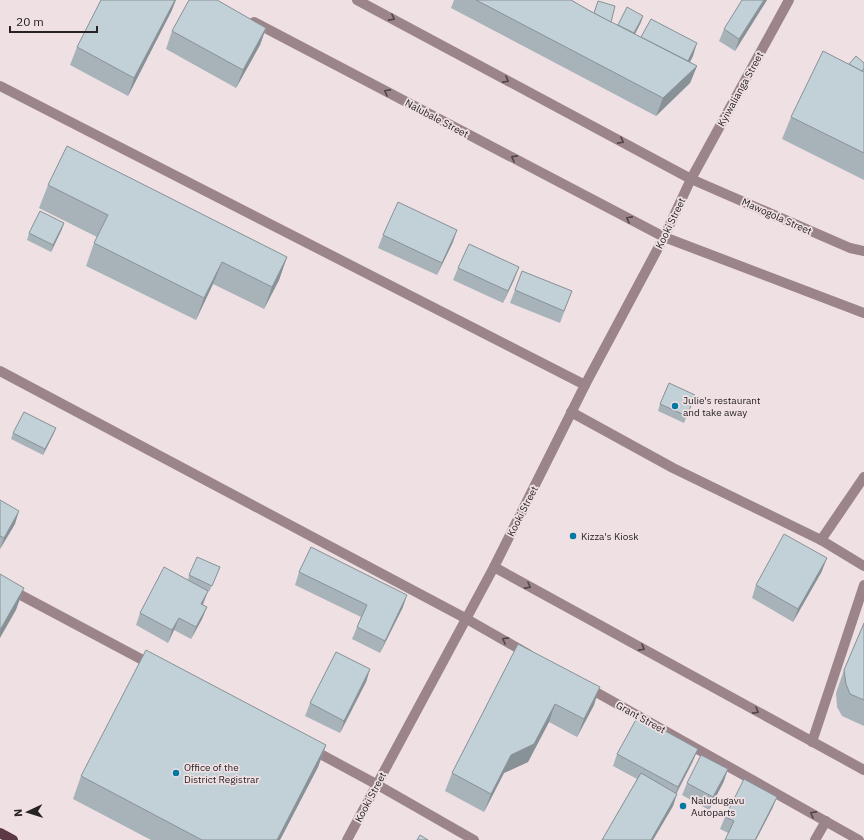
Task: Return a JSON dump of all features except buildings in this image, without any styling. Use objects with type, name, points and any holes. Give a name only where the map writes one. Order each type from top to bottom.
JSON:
[{"type":"main road","points":[[0,833],[13,840]]},
{"type":"street","points":[[357,0],[691,179]]},
{"type":"street","name":"Kyiwalianga Street","points":[[691,179],[789,0]]},
{"type":"street","name":"Nalubale Street","points":[[246,18],[664,237],[864,313]]},
{"type":"street","points":[[0,86],[585,385]]},
{"type":"street","name":"Kooki Street","points":[[347,840],[465,618],[494,567],[571,412],[664,237],[691,179]]},
{"type":"street","name":"Mawogola Street","points":[[691,179],[850,248],[864,251]]},
{"type":"street","points":[[0,371],[465,618],[535,657]]},
{"type":"street","points":[[571,412],[673,468],[820,540],[864,566]]},
{"type":"street","points":[[820,540],[864,477]]},
{"type":"street","points":[[494,567],[864,770]]},
{"type":"street","points":[[0,584],[160,669]]},
{"type":"street","points":[[812,742],[864,586]]},
{"type":"street","name":"Grant Street","points":[[576,681],[859,840]]},
{"type":"street","points":[[300,743],[474,840]]},
{"type":"street","points":[[815,840],[826,821]]},
{"type":"place","name":"Julie's restaurant and take away","points":[[675,406]]},
{"type":"place","name":"Kizza's Kiosk","points":[[573,536]]},
{"type":"place","name":"Office of the District Registrar","points":[[176,773]]},
{"type":"place","name":"Naludugavu Autoparts","points":[[683,806]]}]
